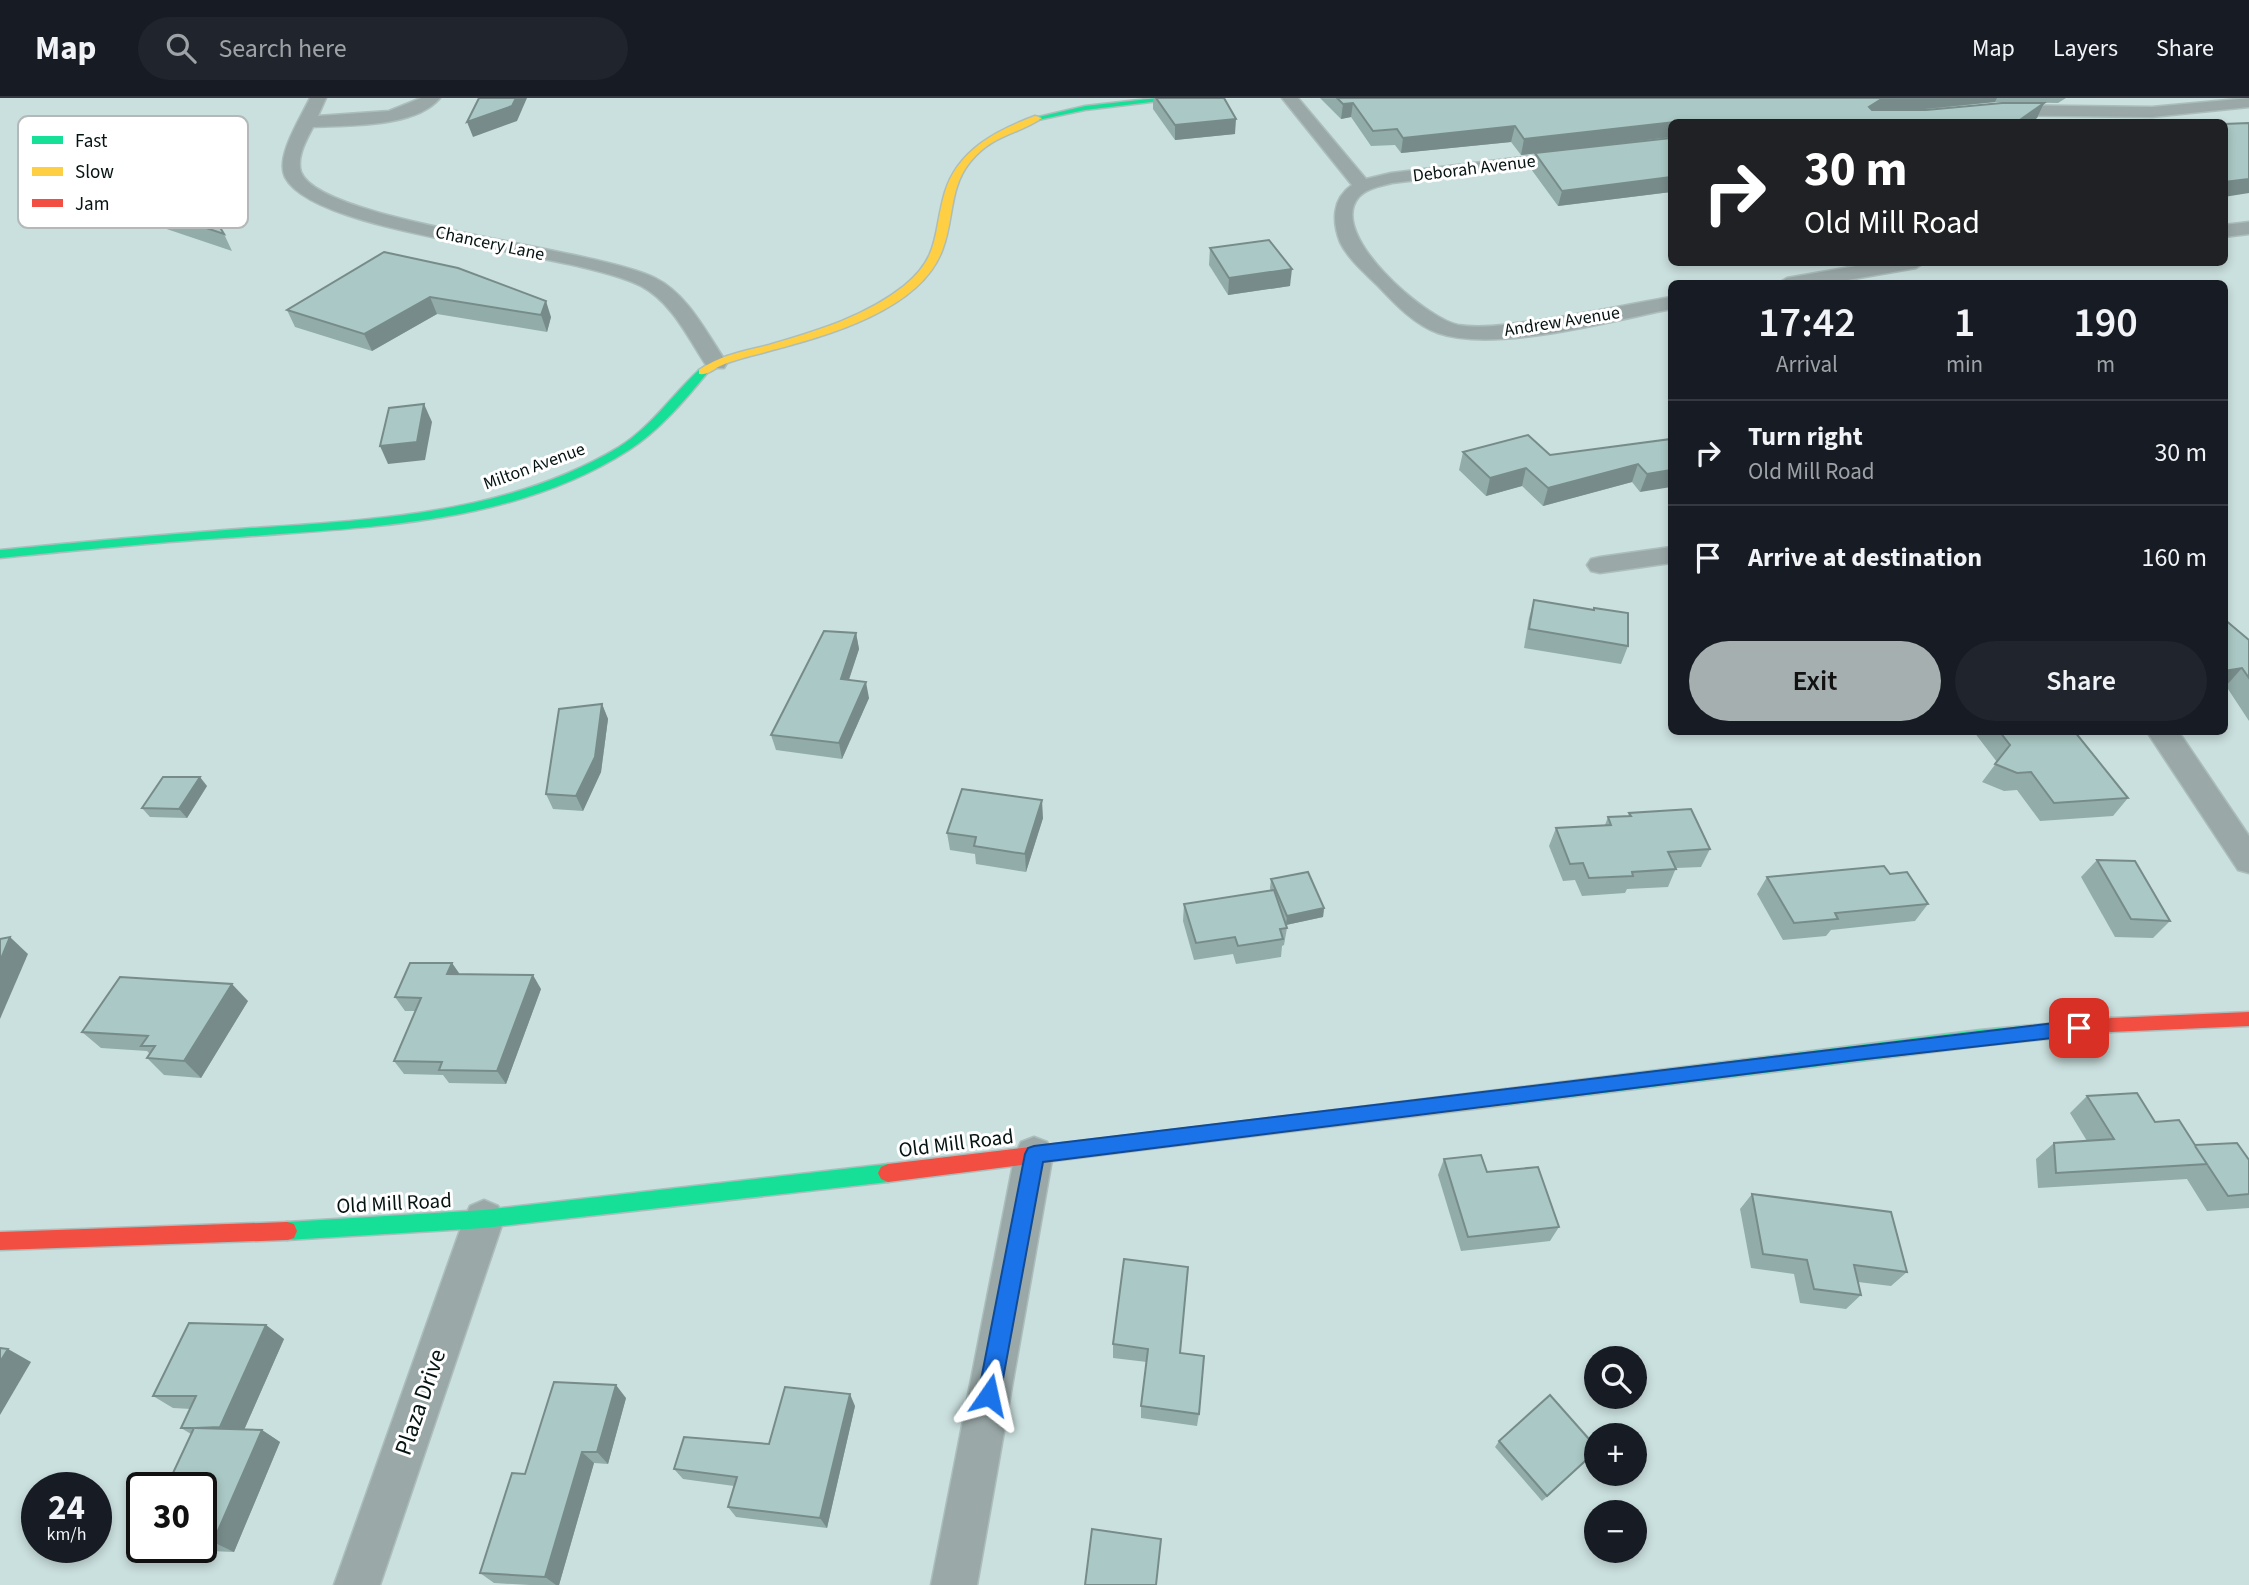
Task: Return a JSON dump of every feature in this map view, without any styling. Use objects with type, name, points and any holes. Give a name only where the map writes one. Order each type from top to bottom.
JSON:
[{"type":"street","name":"Chancery Lane","points":[[318,98],[290,162],[303,191],[318,200],[363,215],[580,262],[648,282],[671,298],[716,363]]},
{"type":"street","points":[[307,122],[388,115],[408,110],[432,98]]},
{"type":"street","name":"Milton Avenue","points":[[0,554],[109,543],[395,522],[496,502],[562,480],[624,448],[649,430],[700,373],[716,363],[823,331],[884,306],[914,283],[934,260],[946,227],[951,184],[959,168],[977,147],[992,136],[1013,126],[1098,102],[1180,98]]},
{"type":"street","points":[[1290,98],[1362,186]]},
{"type":"street","points":[[2004,98],[2024,110]]},
{"type":"street","points":[[1985,110],[2152,112],[2249,102]]},
{"type":"street","name":"Deborah Avenue","points":[[1362,186],[1391,178],[1592,155]]},
{"type":"street","name":"Andrew Avenue","points":[[1362,186],[1349,196],[1343,209],[1344,231],[1352,247],[1416,310],[1430,321],[1452,331],[1494,332],[1668,303]]},
{"type":"street","points":[[2228,231],[2249,228]]},
{"type":"street","points":[[1810,280],[1893,266]]},
{"type":"street","points":[[1600,565],[1668,555]]},
{"type":"street","points":[[2164,735],[2249,861]]},
{"type":"street","name":"Old Mill Road","points":[[0,1241],[190,1236],[484,1219],[741,1192],[1994,1037],[2104,1025],[2249,1019]]},
{"type":"street","points":[[954,1585],[1034,1154]]},
{"type":"street","name":"Plaza Drive","points":[[357,1585],[484,1219]]},
{"type":"building","points":[[479,98],[516,98],[512,106],[467,122]]},
{"type":"building","points":[[1156,98],[1224,98],[1236,119],[1175,125]]},
{"type":"building","points":[[1337,98],[1895,98],[1880,100],[1869,107],[1872,110],[1926,110],[2002,103],[2044,103],[2021,119],[1668,119],[1668,123],[1524,139],[1515,126],[1403,138],[1397,129],[1373,131],[1353,103],[1343,104]]},
{"type":"building","points":[[2249,123],[2249,179],[2228,182],[2228,124]]},
{"type":"building","points":[[1668,138],[1668,177],[1562,191],[1535,153]]},
{"type":"building","points":[[206,228],[220,228],[224,234]]},
{"type":"building","points":[[1269,240],[1292,269],[1229,278],[1210,248]]},
{"type":"building","points":[[384,252],[458,268],[546,301],[541,315],[430,297],[364,334],[287,310]]},
{"type":"building","points":[[424,404],[417,442],[380,446],[389,408]]},
{"type":"building","points":[[1528,435],[1550,455],[1668,439],[1668,470],[1647,474],[1638,464],[1548,488],[1526,468],[1490,478],[1463,452]]},
{"type":"building","points":[[1534,600],[1628,613],[1628,646],[1529,629]]},
{"type":"building","points":[[2228,622],[2249,640],[2249,678],[2242,668],[2228,670]]},
{"type":"building","points":[[824,631],[856,633],[841,679],[866,682],[839,743],[771,735]]},
{"type":"building","points":[[602,704],[595,757],[576,796],[546,794],[559,709]]},
{"type":"building","points":[[2002,735],[2077,735],[2128,798],[2054,803],[2031,772],[2017,773],[1995,764],[2010,745]]},
{"type":"building","points":[[163,777],[200,777],[179,809],[142,808]]},
{"type":"building","points":[[962,789],[1042,800],[1025,854],[974,846],[976,837],[947,833]]},
{"type":"building","points":[[1691,809],[1710,849],[1668,852],[1676,869],[1632,872],[1633,876],[1589,878],[1583,863],[1570,864],[1556,828],[1611,825],[1608,817]]},
{"type":"building","points":[[2097,860],[2135,861],[2170,921],[2131,919]]},
{"type":"building","points":[[1884,866],[1890,874],[1907,872],[1928,904],[1835,913],[1838,919],[1794,923],[1767,877]]},
{"type":"building","points":[[1308,872],[1324,908],[1287,916],[1271,879]]},
{"type":"building","points":[[1274,890],[1287,928],[1280,929],[1283,939],[1238,946],[1235,937],[1196,943],[1184,904]]},
{"type":"building","points":[[10,937],[0,961],[0,939]]},
{"type":"building","points":[[410,963],[452,963],[447,974],[533,975],[497,1071],[439,1070],[442,1062],[394,1061],[421,998],[395,997]]},
{"type":"building","points":[[120,977],[232,984],[184,1061],[147,1058],[155,1046],[141,1046],[148,1036],[82,1032]]},
{"type":"building","points":[[2137,1093],[2155,1122],[2179,1120],[2195,1145],[2237,1143],[2249,1160],[2249,1194],[2228,1196],[2207,1164],[2056,1173],[2054,1143],[2114,1139],[2087,1096]]},
{"type":"building","points":[[1481,1155],[1487,1172],[1538,1167],[1559,1227],[1468,1237],[1444,1159]]},
{"type":"building","points":[[1752,1194],[1891,1212],[1907,1272],[1854,1265],[1861,1295],[1814,1289],[1807,1260],[1763,1254]]},
{"type":"building","points":[[1124,1259],[1188,1267],[1180,1353],[1204,1356],[1199,1414],[1141,1406],[1148,1349],[1113,1344]]},
{"type":"building","points":[[189,1323],[266,1325],[220,1427],[195,1428],[262,1430],[217,1533],[217,1472],[173,1472],[194,1428],[181,1428],[196,1396],[153,1396]]},
{"type":"building","points":[[0,1348],[8,1349],[0,1362]]},
{"type":"building","points":[[554,1382],[616,1385],[597,1452],[582,1452],[545,1577],[480,1573],[512,1473],[525,1474]]},
{"type":"building","points":[[785,1387],[850,1394],[820,1518],[728,1507],[737,1477],[674,1469],[684,1437],[769,1444]]},
{"type":"building","points":[[1550,1395],[1584,1433],[1584,1462],[1547,1496],[1499,1441]]},
{"type":"building","points":[[1092,1529],[1161,1539],[1156,1585],[1085,1585]]},
{"type":"traffic: fast","points":[[1038,118],[1085,108],[1180,98]]},
{"type":"traffic: fast","points":[[0,554],[387,521],[485,504],[533,491],[579,473],[623,449],[645,432],[703,372]]},
{"type":"traffic: fast","points":[[1506,1097],[1980,1038],[2111,1025]]},
{"type":"traffic: fast","points":[[287,1231],[484,1219],[888,1173]]},
{"type":"traffic: slow","points":[[703,372],[727,359],[813,335],[854,320],[908,288],[930,266],[938,251],[950,191],[966,162],[990,140],[1038,118]]},
{"type":"traffic: slow","points":[[1189,1136],[1506,1097]]},
{"type":"traffic: jam","points":[[2111,1025],[2249,1019]]},
{"type":"traffic: jam","points":[[888,1173],[1189,1136]]},
{"type":"traffic: jam","points":[[0,1241],[287,1231]]},
{"type":"route","points":[[989,1395],[1034,1154],[1857,1052],[2079,1028]]}]
